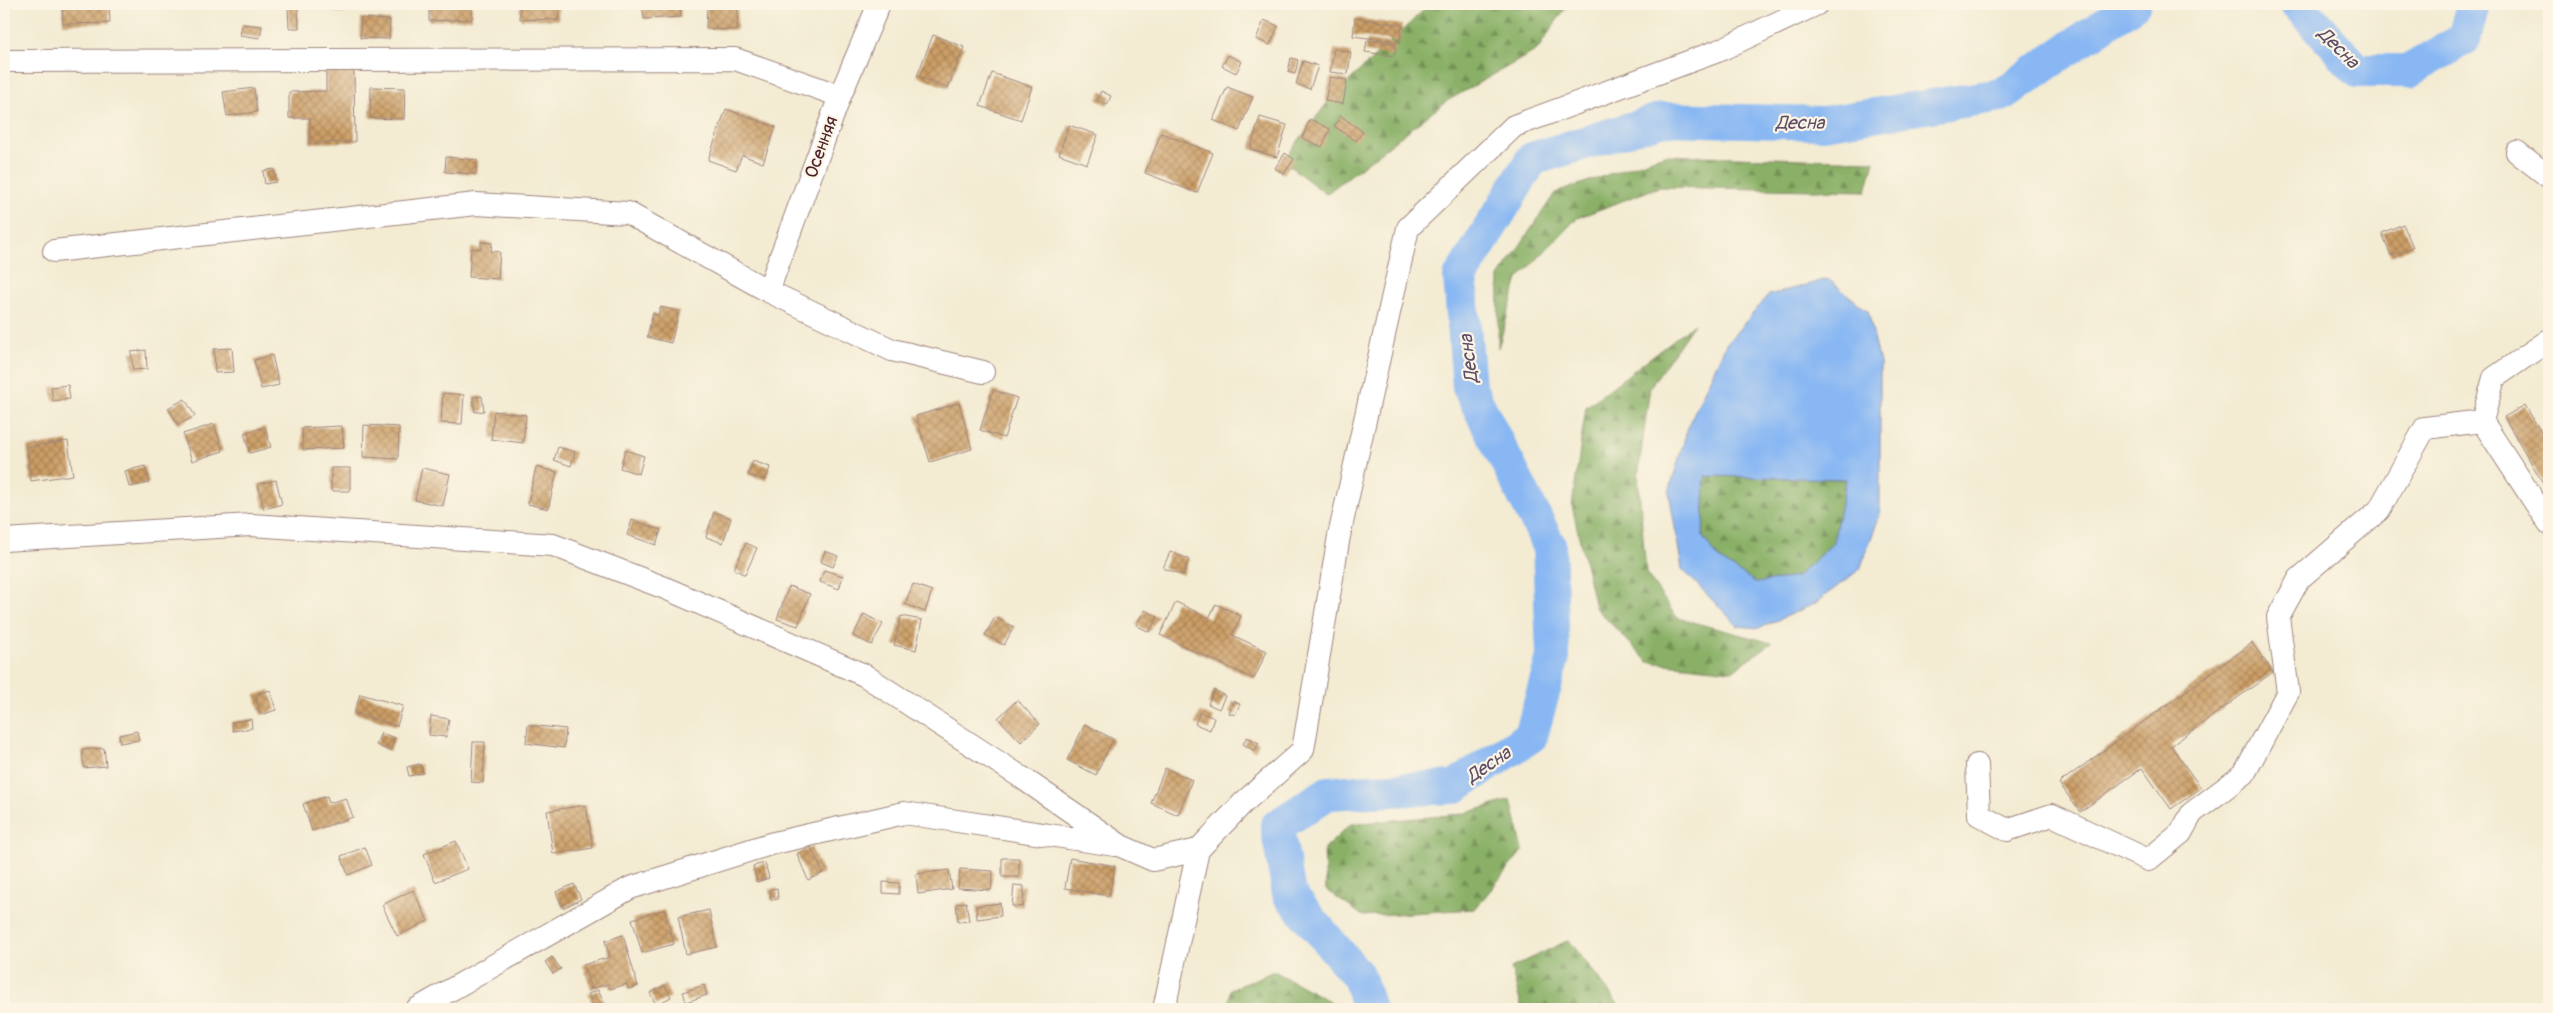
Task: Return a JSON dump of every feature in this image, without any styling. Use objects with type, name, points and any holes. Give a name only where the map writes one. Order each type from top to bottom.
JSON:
[{"type":"street","name":"Осенняя","points":[[768,291],[840,96],[879,4]]},
{"type":"street","points":[[1164,1009],[1198,850],[1243,803],[1302,750],[1340,536],[1408,228],[1514,126],[1718,51],[1817,4]]},
{"type":"street","points":[[4,61],[735,59],[840,96]]},
{"type":"street","points":[[2517,152],[2549,177]]},
{"type":"street","points":[[54,251],[476,204],[628,213],[768,291],[892,350],[983,372]]},
{"type":"street","points":[[2549,340],[2494,378],[2482,421],[2549,524]]},
{"type":"street","points":[[1977,765],[1980,815],[2007,830],[2052,815],[2148,860],[2181,833],[2192,813],[2244,774],[2275,717],[2288,692],[2278,617],[2299,579],[2380,510],[2425,428],[2482,421]]},
{"type":"street","points":[[4,540],[251,526],[553,545],[665,588],[864,675],[1021,777],[1121,846],[1153,860],[1198,850]]},
{"type":"street","points":[[417,1009],[630,888],[770,844],[904,813],[1121,846]]},
{"type":"green space","points":[[1430,4],[1568,4],[1537,50],[1447,101],[1326,194],[1283,161],[1330,99]]},
{"type":"green space","points":[[1664,155],[1874,161],[1866,191],[1659,187],[1577,218],[1518,279],[1498,348],[1499,277],[1555,193]]},
{"type":"green space","points":[[1694,324],[1650,387],[1638,476],[1646,573],[1677,618],[1772,643],[1732,671],[1648,662],[1595,607],[1572,506],[1586,407]]},
{"type":"green space","points":[[1705,476],[1846,479],[1833,543],[1796,577],[1757,584],[1720,560],[1703,537]]},
{"type":"green space","points":[[1511,800],[1523,850],[1475,909],[1363,916],[1326,890],[1324,849],[1351,824],[1462,814]]},
{"type":"green space","points":[[1569,940],[1622,1009],[1522,1009],[1511,968]]},
{"type":"green space","points":[[1274,971],[1344,1009],[1228,1009],[1230,990]]},
{"type":"water","points":[[1828,279],[1868,311],[1880,363],[1880,514],[1860,569],[1814,604],[1759,628],[1738,626],[1682,569],[1669,492],[1689,424],[1726,344],[1769,295]],"holes":[[[1705,476],[1846,479],[1833,543],[1796,577],[1757,583],[1720,560],[1703,537]]]},
{"type":"building","points":[[62,4],[109,4],[110,23],[63,24]]},
{"type":"building","points":[[321,4],[342,4],[343,9],[321,9]]},
{"type":"building","points":[[429,4],[472,4],[472,19],[429,21]]},
{"type":"building","points":[[520,4],[559,4],[558,20],[520,19]]},
{"type":"building","points":[[642,4],[680,4],[681,17],[644,19]]},
{"type":"building","points":[[707,4],[738,4],[737,30],[706,29]]},
{"type":"building","points":[[288,6],[298,6],[299,28],[289,28]]},
{"type":"building","points":[[361,18],[390,20],[389,39],[360,38]]},
{"type":"building","points":[[1355,18],[1402,25],[1400,42],[1353,36]]},
{"type":"building","points":[[1264,20],[1278,26],[1270,45],[1256,39]]},
{"type":"building","points":[[242,24],[262,26],[260,38],[240,35]]},
{"type":"building","points":[[933,35],[964,47],[948,88],[917,76]]},
{"type":"building","points":[[1367,40],[1396,44],[1394,56],[1365,52]]},
{"type":"building","points":[[1334,49],[1351,52],[1348,74],[1330,72]]},
{"type":"building","points":[[1228,55],[1242,62],[1236,73],[1222,66]]},
{"type":"building","points":[[1291,58],[1298,60],[1295,74],[1288,72]]},
{"type":"building","points":[[1303,61],[1318,66],[1310,89],[1296,84]]},
{"type":"building","points":[[326,71],[354,71],[355,142],[310,143],[310,118],[289,118],[289,92],[326,91]]},
{"type":"building","points":[[992,73],[1032,87],[1021,120],[980,106]]},
{"type":"building","points":[[1330,77],[1347,80],[1343,104],[1325,101]]},
{"type":"building","points":[[371,87],[405,88],[404,119],[370,118]]},
{"type":"building","points":[[1227,87],[1253,97],[1239,131],[1213,120]]},
{"type":"building","points":[[254,88],[257,112],[227,116],[223,92]]},
{"type":"building","points":[[1101,91],[1111,96],[1107,105],[1097,100]]},
{"type":"building","points":[[726,109],[776,127],[763,163],[742,155],[736,170],[708,160]]},
{"type":"building","points":[[1341,116],[1363,132],[1356,141],[1334,126]]},
{"type":"building","points":[[1260,117],[1287,125],[1277,157],[1250,149]]},
{"type":"building","points":[[1310,119],[1330,129],[1322,147],[1302,138]]},
{"type":"building","points":[[1069,125],[1098,135],[1087,164],[1059,154]]},
{"type":"building","points":[[1161,133],[1213,153],[1197,193],[1145,173]]},
{"type":"building","points":[[1285,153],[1294,159],[1284,174],[1275,168]]},
{"type":"building","points":[[446,157],[477,160],[476,174],[445,172]]},
{"type":"building","points":[[274,169],[276,182],[265,184],[263,171]]},
{"type":"building","points":[[2403,224],[2413,247],[2391,256],[2382,233]]},
{"type":"building","points":[[481,242],[492,243],[491,251],[500,252],[498,279],[469,277],[471,248],[481,249]]},
{"type":"building","points":[[660,307],[679,311],[671,343],[647,337],[653,313],[658,316]]},
{"type":"building","points":[[232,348],[234,372],[215,373],[214,349]]},
{"type":"building","points":[[146,350],[147,369],[133,370],[131,352]]},
{"type":"building","points":[[272,355],[279,385],[261,389],[254,360]]},
{"type":"building","points":[[68,385],[70,399],[53,401],[51,387]]},
{"type":"building","points":[[993,390],[1017,398],[1004,438],[980,430]]},
{"type":"building","points":[[443,393],[464,395],[462,424],[441,423]]},
{"type":"building","points":[[482,396],[484,411],[475,412],[473,397]]},
{"type":"building","points":[[185,399],[195,416],[178,425],[168,408]]},
{"type":"building","points":[[959,403],[972,449],[930,462],[916,416]]},
{"type":"building","points":[[2525,405],[2549,446],[2549,493],[2504,417]]},
{"type":"building","points":[[494,411],[526,415],[523,443],[491,439]]},
{"type":"building","points":[[214,424],[223,451],[192,461],[183,434]]},
{"type":"building","points":[[364,425],[399,427],[398,459],[363,457]]},
{"type":"building","points":[[342,426],[344,448],[303,450],[302,428]]},
{"type":"building","points":[[265,427],[271,447],[250,453],[244,433]]},
{"type":"building","points":[[68,441],[73,475],[31,481],[27,447]]},
{"type":"building","points":[[558,447],[575,452],[571,466],[554,460]]},
{"type":"building","points":[[625,450],[644,456],[639,474],[620,468]]},
{"type":"building","points":[[753,461],[770,467],[766,480],[748,475]]},
{"type":"building","points":[[145,466],[149,483],[129,487],[125,471]]},
{"type":"building","points":[[536,467],[557,472],[548,509],[528,504]]},
{"type":"building","points":[[331,468],[350,468],[350,491],[331,491]]},
{"type":"building","points":[[422,468],[450,474],[443,506],[415,500]]},
{"type":"building","points":[[276,480],[282,504],[264,509],[258,484]]},
{"type":"building","points":[[714,512],[731,518],[723,543],[706,537]]},
{"type":"building","points":[[632,520],[661,530],[656,545],[627,535]]},
{"type":"building","points":[[746,543],[757,548],[745,575],[734,569]]},
{"type":"building","points":[[825,551],[838,556],[833,567],[821,562]]},
{"type":"building","points":[[1170,552],[1189,559],[1183,575],[1163,568]]},
{"type":"building","points":[[824,570],[843,576],[839,589],[820,582]]},
{"type":"building","points":[[913,584],[932,591],[925,612],[905,604]]},
{"type":"building","points":[[789,586],[810,594],[798,626],[777,619]]},
{"type":"building","points":[[1176,602],[1209,618],[1216,604],[1241,616],[1232,635],[1267,651],[1254,679],[1160,635]]},
{"type":"building","points":[[1145,610],[1158,617],[1149,632],[1136,625]]},
{"type":"building","points":[[864,614],[883,624],[872,645],[853,636]]},
{"type":"building","points":[[901,616],[922,620],[916,650],[894,645]]},
{"type":"building","points":[[995,617],[1014,627],[1004,645],[985,635]]},
{"type":"building","points":[[2252,643],[2273,672],[2171,746],[2201,788],[2171,809],[2142,768],[2080,812],[2059,783]]},
{"type":"building","points":[[270,690],[276,710],[261,715],[255,695]]},
{"type":"building","points":[[1214,690],[1225,696],[1219,709],[1208,704]]},
{"type":"building","points":[[360,694],[403,706],[397,726],[354,713]]},
{"type":"building","points":[[1017,700],[1040,724],[1021,742],[998,718]]},
{"type":"building","points":[[1233,701],[1240,704],[1235,715],[1229,713]]},
{"type":"building","points":[[1200,712],[1214,718],[1210,730],[1195,724]]},
{"type":"building","points":[[431,716],[449,719],[446,737],[429,735]]},
{"type":"building","points":[[251,719],[252,728],[233,731],[231,722]]},
{"type":"building","points":[[1085,724],[1113,739],[1096,775],[1067,760]]},
{"type":"building","points":[[528,725],[566,729],[564,748],[526,743]]},
{"type":"building","points":[[137,731],[139,740],[120,743],[119,735]]},
{"type":"building","points":[[381,733],[395,738],[390,751],[376,745]]},
{"type":"building","points":[[1247,737],[1259,743],[1255,751],[1243,744]]},
{"type":"building","points":[[473,742],[485,742],[483,783],[471,782]]},
{"type":"building","points":[[104,748],[106,766],[84,768],[82,750]]},
{"type":"building","points":[[420,764],[423,773],[409,776],[407,767]]},
{"type":"building","points":[[1165,768],[1192,780],[1178,815],[1151,803]]},
{"type":"building","points":[[327,796],[329,803],[346,798],[353,817],[312,831],[303,804]]},
{"type":"building","points":[[586,805],[593,848],[553,854],[547,811]]},
{"type":"building","points":[[456,841],[468,869],[435,882],[424,854]]},
{"type":"building","points":[[365,847],[372,865],[348,875],[341,856]]},
{"type":"building","points":[[811,847],[823,873],[808,880],[797,854]]},
{"type":"building","points":[[1002,858],[1019,858],[1019,877],[1002,877]]},
{"type":"building","points":[[1070,858],[1115,866],[1109,896],[1065,888]]},
{"type":"building","points":[[765,863],[769,878],[757,882],[753,866]]},
{"type":"building","points":[[960,869],[993,871],[991,890],[958,888]]},
{"type":"building","points":[[949,870],[952,889],[918,894],[916,874]]},
{"type":"building","points":[[883,882],[899,883],[899,894],[883,893]]},
{"type":"building","points":[[574,884],[581,899],[563,908],[556,892]]},
{"type":"building","points":[[1014,885],[1024,886],[1023,907],[1012,906]]},
{"type":"building","points":[[777,888],[778,899],[771,900],[770,889]]},
{"type":"building","points":[[413,890],[428,921],[397,936],[382,905]]},
{"type":"building","points":[[966,902],[969,921],[958,922],[956,904]]},
{"type":"building","points":[[1000,903],[1001,916],[977,919],[976,906]]},
{"type":"building","points":[[664,910],[674,944],[642,953],[632,919]]},
{"type":"building","points":[[709,910],[717,947],[686,954],[678,917]]},
{"type":"building","points":[[623,935],[638,986],[628,989],[627,984],[610,989],[608,984],[591,989],[583,965],[610,957],[605,941]]},
{"type":"building","points":[[552,957],[561,969],[553,974],[545,962]]},
{"type":"building","points":[[665,985],[671,997],[656,1005],[650,993]]},
{"type":"building","points":[[704,985],[707,995],[686,1002],[683,992]]},
{"type":"building","points":[[598,990],[607,1009],[595,1009],[588,994]]},
{"type":"waterway","name":"Десна","points":[[1369,1009],[1359,977],[1289,894],[1277,826],[1328,793],[1454,787],[1531,736],[1553,657],[1549,545],[1469,387],[1460,277],[1532,159],[1663,119],[1823,123],[2001,95],[2134,4]]},
{"type":"waterway","name":"Десна","points":[[2297,4],[2358,71],[2409,71],[2464,39],[2473,4]]}]
